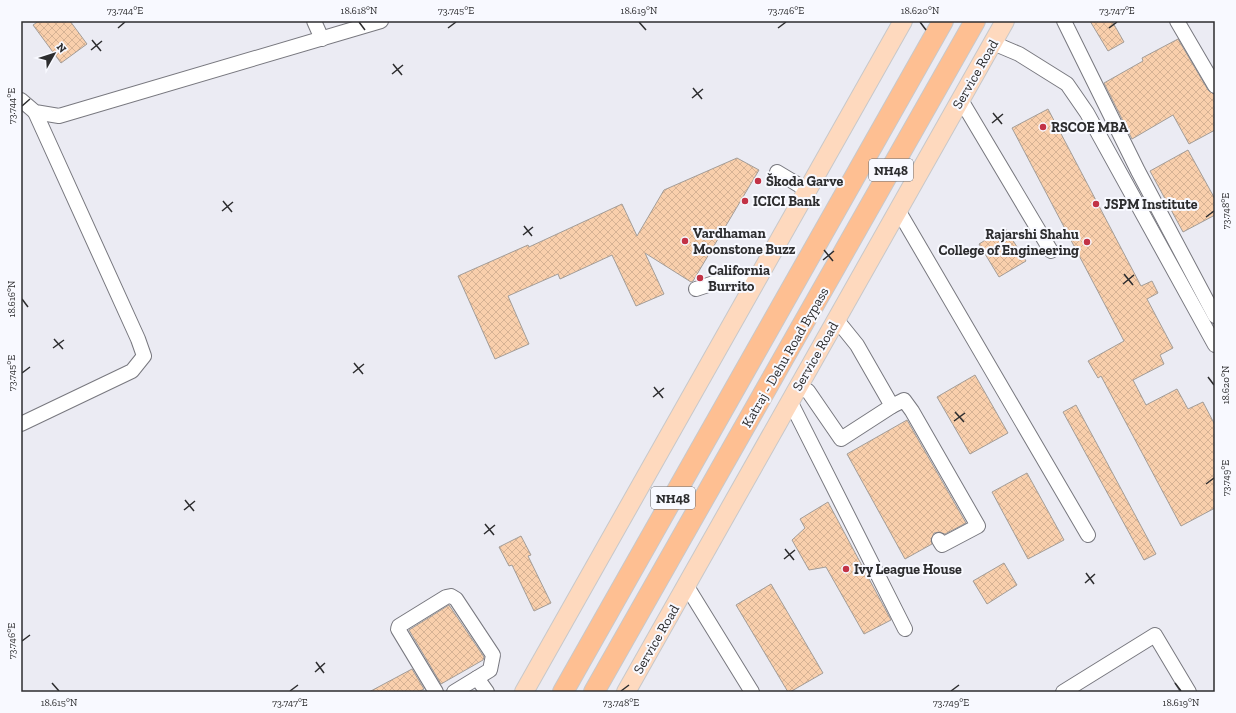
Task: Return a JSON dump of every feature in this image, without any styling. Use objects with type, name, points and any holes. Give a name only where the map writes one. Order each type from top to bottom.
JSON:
[{"type":"highway","name":"Katraj - Dehu Road Bypass","points":[[562,692],[943,21]]},
{"type":"highway","name":"Katraj - Dehu Road Bypass","points":[[594,692],[975,21]]},
{"type":"main road","points":[[524,692],[903,21]]},
{"type":"main road","name":"Service Road","points":[[626,692],[1005,21]]},
{"type":"street","points":[[314,21],[322,39]]},
{"type":"street","points":[[35,112],[59,116],[322,39],[366,23],[381,21]]},
{"type":"street","points":[[1064,21],[1138,171],[1215,316]]},
{"type":"street","points":[[1177,21],[1215,86]]},
{"type":"street","points":[[993,43],[1019,54],[1068,84],[1087,113],[1215,344]]},
{"type":"street","points":[[21,100],[35,112],[138,338],[144,356],[132,371],[21,424]]},
{"type":"street","points":[[961,100],[1051,251]]},
{"type":"street","points":[[777,172],[808,190]]},
{"type":"street","points":[[898,210],[1088,535]]},
{"type":"street","points":[[696,289],[729,278],[754,285]]},
{"type":"street","points":[[836,320],[857,345],[892,406]]},
{"type":"street","points":[[905,629],[794,395],[808,390],[841,439],[892,406],[904,400],[912,411],[978,526],[942,545],[939,540]]},
{"type":"street","points":[[686,585],[752,692]]},
{"type":"street","points":[[436,692],[398,629],[399,626],[446,597],[451,596],[456,599],[493,655],[490,670],[454,692]]},
{"type":"street","points":[[1063,692],[1155,635],[1189,692]]},
{"type":"street","points":[[477,678],[487,692]]},
{"type":"building","points":[[39,21],[70,21],[87,44],[61,63],[33,25]]},
{"type":"building","points":[[1090,21],[1112,21],[1124,42],[1108,51]]},
{"type":"building","points":[[1178,39],[1208,90],[1214,94],[1215,130],[1189,144],[1173,115],[1132,139],[1104,83],[1143,61],[1142,58]]},
{"type":"building","points":[[1048,109],[1141,286],[1152,281],[1158,293],[1147,299],[1173,348],[1160,355],[1164,364],[1133,380],[1146,405],[1177,389],[1188,409],[1203,402],[1215,425],[1215,508],[1181,526],[1101,376],[1098,378],[1088,361],[1124,341],[1012,128]]},
{"type":"building","points":[[1188,150],[1215,199],[1215,215],[1183,232],[1150,171]]},
{"type":"building","points":[[737,158],[759,170],[693,281],[691,282],[645,253],[664,294],[636,306],[612,255],[560,279],[558,274],[508,296],[529,344],[495,359],[458,276],[528,245],[529,247],[622,204],[637,236],[664,190]]},
{"type":"building","points":[[1005,228],[1026,261],[999,277],[979,244]]},
{"type":"building","points":[[975,375],[1008,433],[970,454],[937,397]]},
{"type":"building","points":[[1076,405],[1156,554],[1144,560],[1063,412]]},
{"type":"building","points":[[907,420],[966,523],[945,534],[939,532],[934,533],[931,540],[932,544],[905,559],[847,454]]},
{"type":"building","points":[[1027,473],[1064,540],[1028,559],[992,492]]},
{"type":"building","name":"Ivy League House","points":[[828,502],[891,620],[864,634],[826,567],[809,570],[792,540],[805,528],[800,519]]},
{"type":"building","points":[[521,536],[531,555],[528,556],[551,603],[534,611],[512,565],[509,566],[499,547]]},
{"type":"building","points":[[1004,563],[1017,585],[987,604],[973,581]]},
{"type":"building","points":[[771,584],[823,673],[790,692],[788,692],[736,605]]},
{"type":"building","points":[[449,605],[484,657],[483,660],[441,684],[409,630]]},
{"type":"building","points":[[412,669],[424,689],[418,692],[369,692]]},
{"type":"place","name":"RSCOE MBA","points":[[1043,127]]},
{"type":"place","name":"Škoda Garve","points":[[758,181]]},
{"type":"place","name":"ICICI Bank","points":[[745,201]]},
{"type":"place","name":"JSPM Institute","points":[[1096,204]]},
{"type":"place","name":"Vardhaman Moonstone Buzz","points":[[685,241]]},
{"type":"place","name":"Rajarshi Shahu College of Engineering","points":[[1087,242]]},
{"type":"place","name":"California Burrito","points":[[700,278]]},
{"type":"place","name":"Ivy League House","points":[[846,569]]}]
